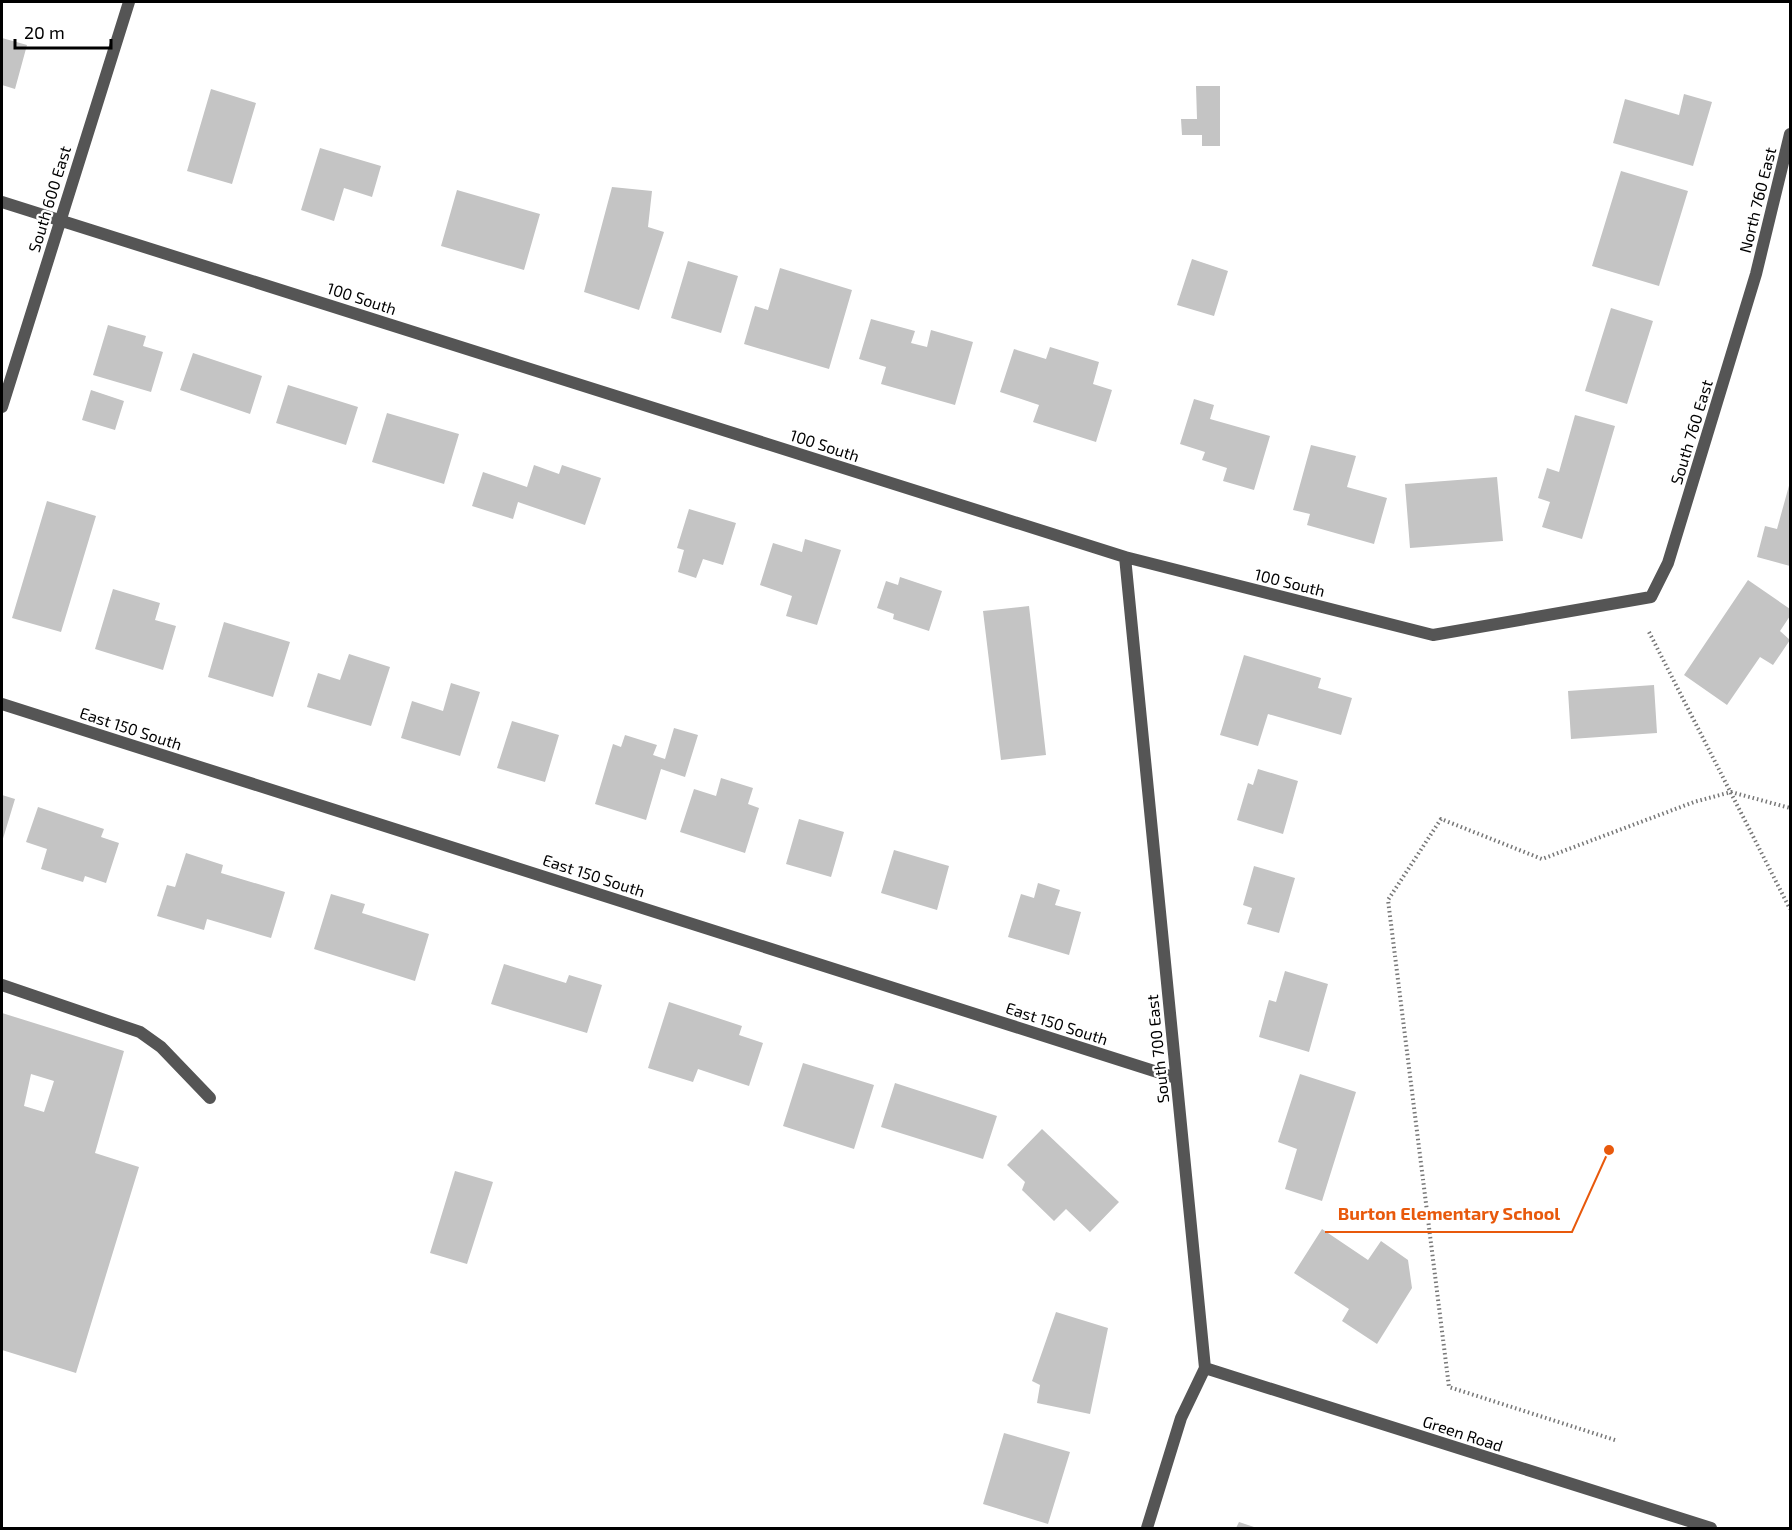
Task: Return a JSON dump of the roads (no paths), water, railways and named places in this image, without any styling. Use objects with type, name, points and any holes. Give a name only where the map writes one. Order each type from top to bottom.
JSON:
[{"type":"street","name":"South 600 East","points":[[2,407],[129,2]]},
{"type":"street","name":"North 760 East","points":[[1756,274],[1791,134]]},
{"type":"street","name":"100 South","points":[[2,201],[1125,557],[1433,635],[1651,597]]},
{"type":"street","name":"South 760 East","points":[[1651,597],[1668,563],[1756,274]]},
{"type":"street","name":"South 700 East","points":[[1125,557],[1204,1368]]},
{"type":"street","name":"East 150 South","points":[[2,704],[1176,1078]]},
{"type":"street","points":[[2,985],[140,1032],[161,1047],[210,1098]]},
{"type":"street","points":[[1147,1528],[1181,1418],[1204,1368]]},
{"type":"street","name":"Green Road","points":[[1204,1368],[1711,1528]]},
{"type":"place","name":"Burton Elementary School","points":[[1609,1150]]}]
